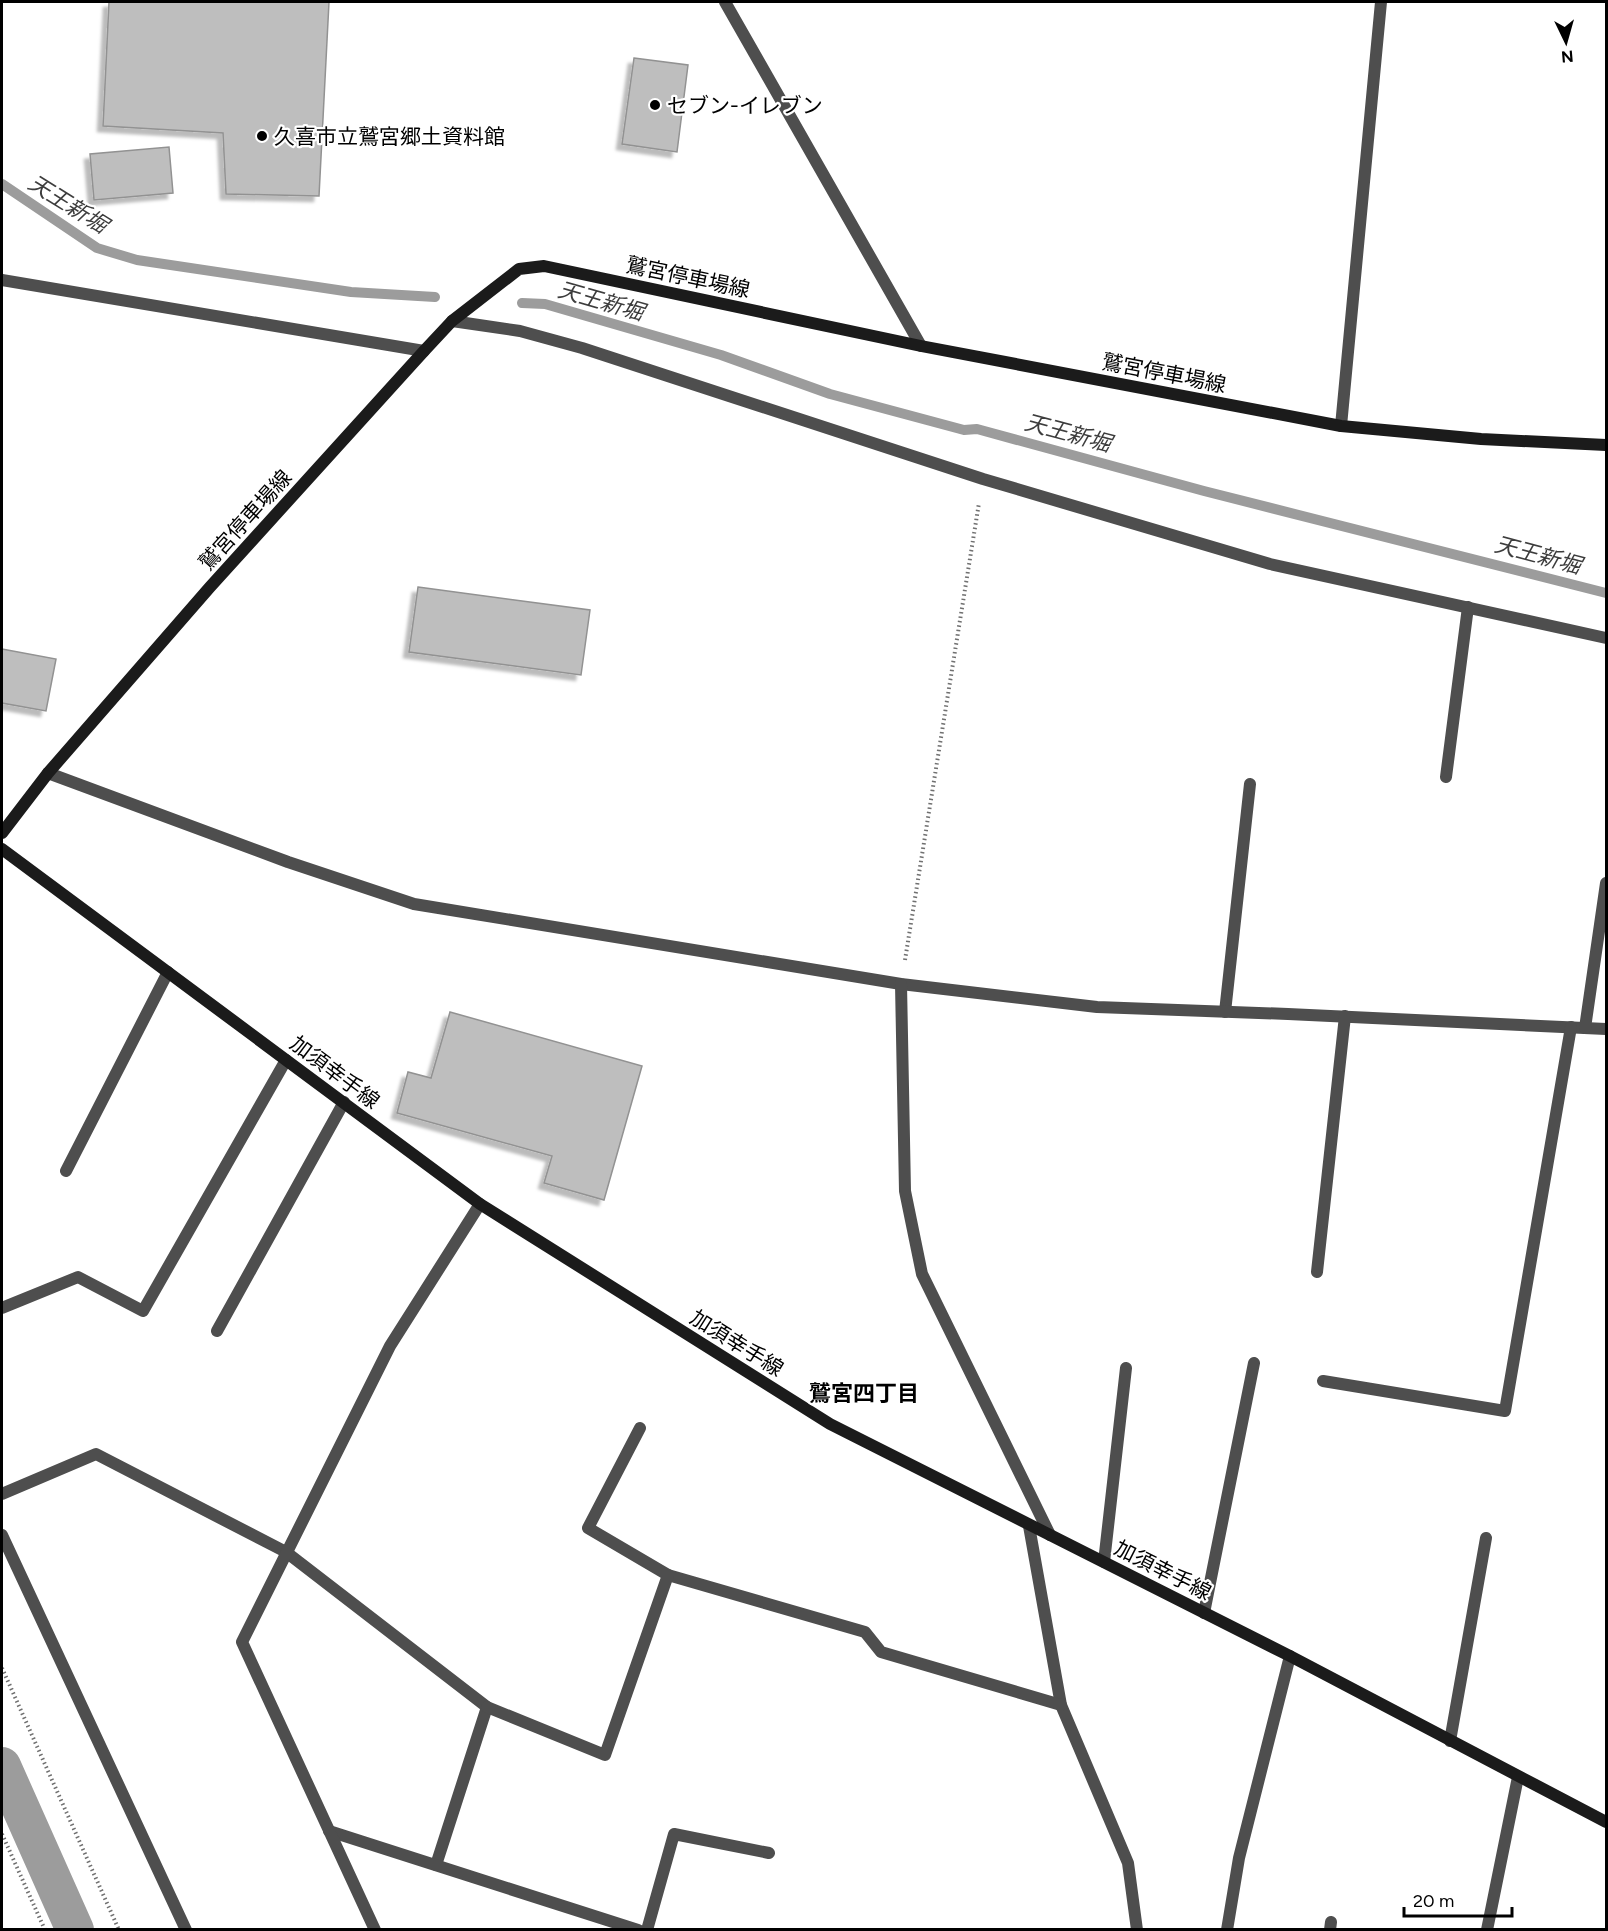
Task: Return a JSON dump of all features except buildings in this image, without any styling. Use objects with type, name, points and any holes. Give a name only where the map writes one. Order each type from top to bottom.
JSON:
[{"type":"main road","name":"鷲宮停車場線","points":[[2,833],[48,772],[210,587],[424,351],[452,321],[519,269],[544,266],[921,346],[1341,426],[1481,439],[1606,445]]},
{"type":"main road","name":"加須幸手線","points":[[2,849],[480,1204],[830,1425],[1290,1656],[1606,1822]]},
{"type":"street","points":[[725,2],[921,346]]},
{"type":"street","points":[[1341,426],[1381,2]]},
{"type":"street","points":[[2,279],[424,351]]},
{"type":"street","points":[[452,321],[520,331],[582,348],[984,479],[1270,564],[1606,638]]},
{"type":"street","points":[[1446,777],[1468,607]]},
{"type":"street","points":[[48,772],[288,862],[414,903],[901,984],[1097,1007],[1606,1029]]},
{"type":"street","points":[[1225,1012],[1250,784]]},
{"type":"street","points":[[1585,1028],[1606,883]]},
{"type":"street","points":[[66,1171],[168,972]]},
{"type":"street","points":[[901,984],[905,1191],[922,1274],[1050,1535]]},
{"type":"street","points":[[1317,1272],[1345,1017]]},
{"type":"street","points":[[1323,1381],[1505,1411],[1571,1027]]},
{"type":"street","points":[[2,1308],[78,1276],[143,1311],[286,1060]]},
{"type":"street","points":[[217,1331],[344,1102]]},
{"type":"street","points":[[375,1929],[242,1642],[390,1346],[480,1204]]},
{"type":"street","points":[[1204,1613],[1254,1363]]},
{"type":"street","points":[[1104,1562],[1126,1368]]},
{"type":"street","points":[[640,1428],[588,1528],[668,1575],[865,1632],[881,1653],[1061,1705]]},
{"type":"street","points":[[2,1494],[96,1454],[286,1552],[487,1707],[604,1755],[668,1575]]},
{"type":"street","points":[[1029,1526],[1061,1705],[1128,1863],[1137,1929]]},
{"type":"street","points":[[2,1535],[186,1929]]},
{"type":"street","points":[[1450,1741],[1486,1538]]},
{"type":"street","points":[[1227,1929],[1239,1858],[1290,1656]]},
{"type":"street","points":[[436,1865],[487,1707]]},
{"type":"street","points":[[1487,1929],[1518,1777]]},
{"type":"street","points":[[329,1831],[638,1929]]},
{"type":"street","points":[[647,1929],[674,1834],[769,1853]]},
{"type":"path","points":[[901,984],[984,479]]},
{"type":"path","points":[[2,1668],[118,1929]]},
{"type":"path","points":[[2,1834],[45,1929]]},
{"type":"waterway","name":"天王新堀","points":[[2,184],[97,248],[137,260],[351,292],[435,297]]},
{"type":"waterway","name":"天王新堀","points":[[522,303],[545,304],[721,355],[830,394],[964,430],[977,429],[1204,491],[1606,593]]},
{"type":"waterway","points":[[2,1766],[75,1930]]},
{"type":"place","name":"セブン-イレブン","points":[[655,105]]},
{"type":"place","name":"久喜市立鷲宮郷土資料館","points":[[262,136]]},
{"type":"district","name":"鷲宮四丁目","points":[[864,1393]]}]
